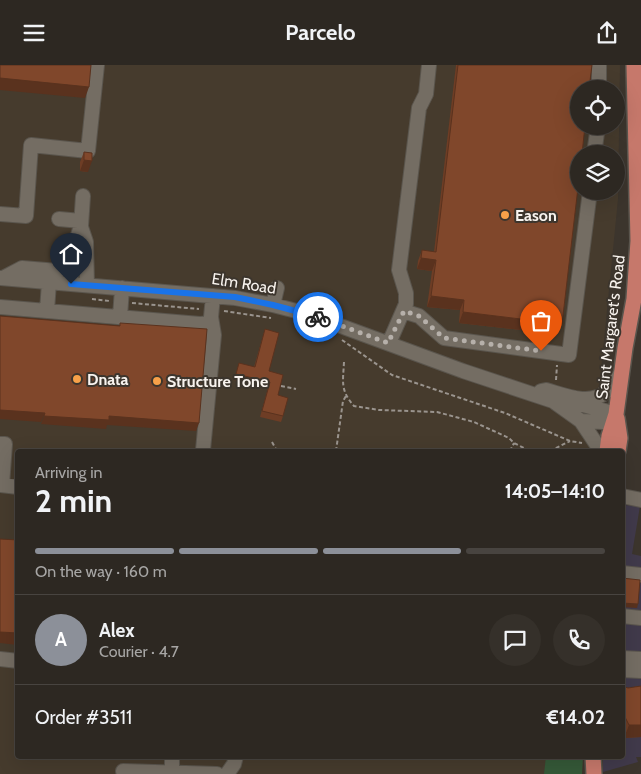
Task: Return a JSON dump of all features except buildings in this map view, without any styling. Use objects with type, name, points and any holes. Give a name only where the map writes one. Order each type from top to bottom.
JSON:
[{"type":"main road","name":"Saint Margaret's Road","points":[[600,449],[609,437],[616,414],[634,299],[638,241],[639,174],[634,65]]},
{"type":"main road","name":"Saint Margaret's Road","points":[[616,414],[620,438],[618,449]]},
{"type":"main road","points":[[593,759],[594,774]]},
{"type":"street","points":[[0,214],[26,216],[31,145],[88,151],[96,65]]},
{"type":"street","points":[[388,343],[404,311],[406,293],[399,269],[419,108],[426,94],[429,65]]},
{"type":"street","points":[[599,65],[599,80]]},
{"type":"street","points":[[71,284],[72,254],[81,224],[83,196]]},
{"type":"street","points":[[404,311],[419,316],[444,338],[569,355],[589,200]]},
{"type":"street","points":[[59,219],[81,224]]},
{"type":"street","points":[[81,224],[86,242],[86,292]]},
{"type":"street","points":[[2,278],[22,268],[58,271],[64,266],[71,264]]},
{"type":"street","name":"Elm Road","points":[[2,278],[71,284],[86,292],[121,295],[212,310],[235,297],[273,305],[308,314],[463,371],[553,401],[570,401],[616,414]]},
{"type":"street","points":[[47,311],[49,282]]},
{"type":"street","points":[[273,305],[277,288]]},
{"type":"street","points":[[120,317],[121,295]]},
{"type":"street","points":[[0,307],[200,324],[212,310]]},
{"type":"street","points":[[203,449],[214,335],[212,310]]},
{"type":"street","name":"Elm Road","points":[[528,393],[546,390],[576,399],[594,398],[606,393],[622,373]]},
{"type":"street","name":"Elm Road","points":[[553,401],[581,421],[600,449]]},
{"type":"street","points":[[581,421],[603,422],[616,414]]},
{"type":"street","points":[[0,444],[5,444],[1,485],[15,487]]},
{"type":"street","points":[[625,497],[641,500]]},
{"type":"street","points":[[625,573],[641,575]]},
{"type":"street","points":[[625,616],[641,618]]},
{"type":"street","points":[[625,658],[641,659]]},
{"type":"street","points":[[0,659],[15,661]]},
{"type":"street","points":[[625,670],[641,671]]},
{"type":"street","points":[[172,759],[172,772]]},
{"type":"street","points":[[227,774],[235,759]]},
{"type":"street","points":[[123,771],[217,774]]},
{"type":"path","points":[[86,292],[121,295],[277,319]]},
{"type":"path","points":[[341,340],[392,375],[505,413],[570,441],[600,449]]},
{"type":"path","points":[[556,386],[559,353]]},
{"type":"path","points":[[344,362],[343,382],[346,396],[354,406],[380,410],[437,412],[474,422],[509,438],[526,449]]},
{"type":"path","points":[[282,386],[296,389]]},
{"type":"path","points":[[336,449],[343,401],[346,396]]},
{"type":"path","points":[[554,449],[570,441]]},
{"type":"path","points":[[272,442],[276,449]]},
{"type":"path","points":[[511,449],[514,443]]},
{"type":"shaded area","points":[[0,65],[620,65],[620,80],[570,80],[570,135],[619,135],[619,145],[570,145],[570,200],[618,200],[593,449],[15,449],[15,759],[583,759],[582,774],[0,774]]},
{"type":"shaded area","points":[[625,505],[640,506],[632,554],[641,556],[641,757],[636,757],[638,762],[603,772],[603,759],[625,759]]},
{"type":"green space","points":[[546,759],[583,759],[582,774],[544,774]]},
{"type":"way so far","points":[[318,317],[388,343],[404,311],[419,316],[444,338],[541,351]]},
{"type":"place","name":"Eason","points":[[505,215]]},
{"type":"place","name":"Dnata","points":[[77,379]]},
{"type":"place","name":"Structure Tone","points":[[157,381]]},
{"type":"route","points":[[71,284],[235,297],[318,317]]}]
